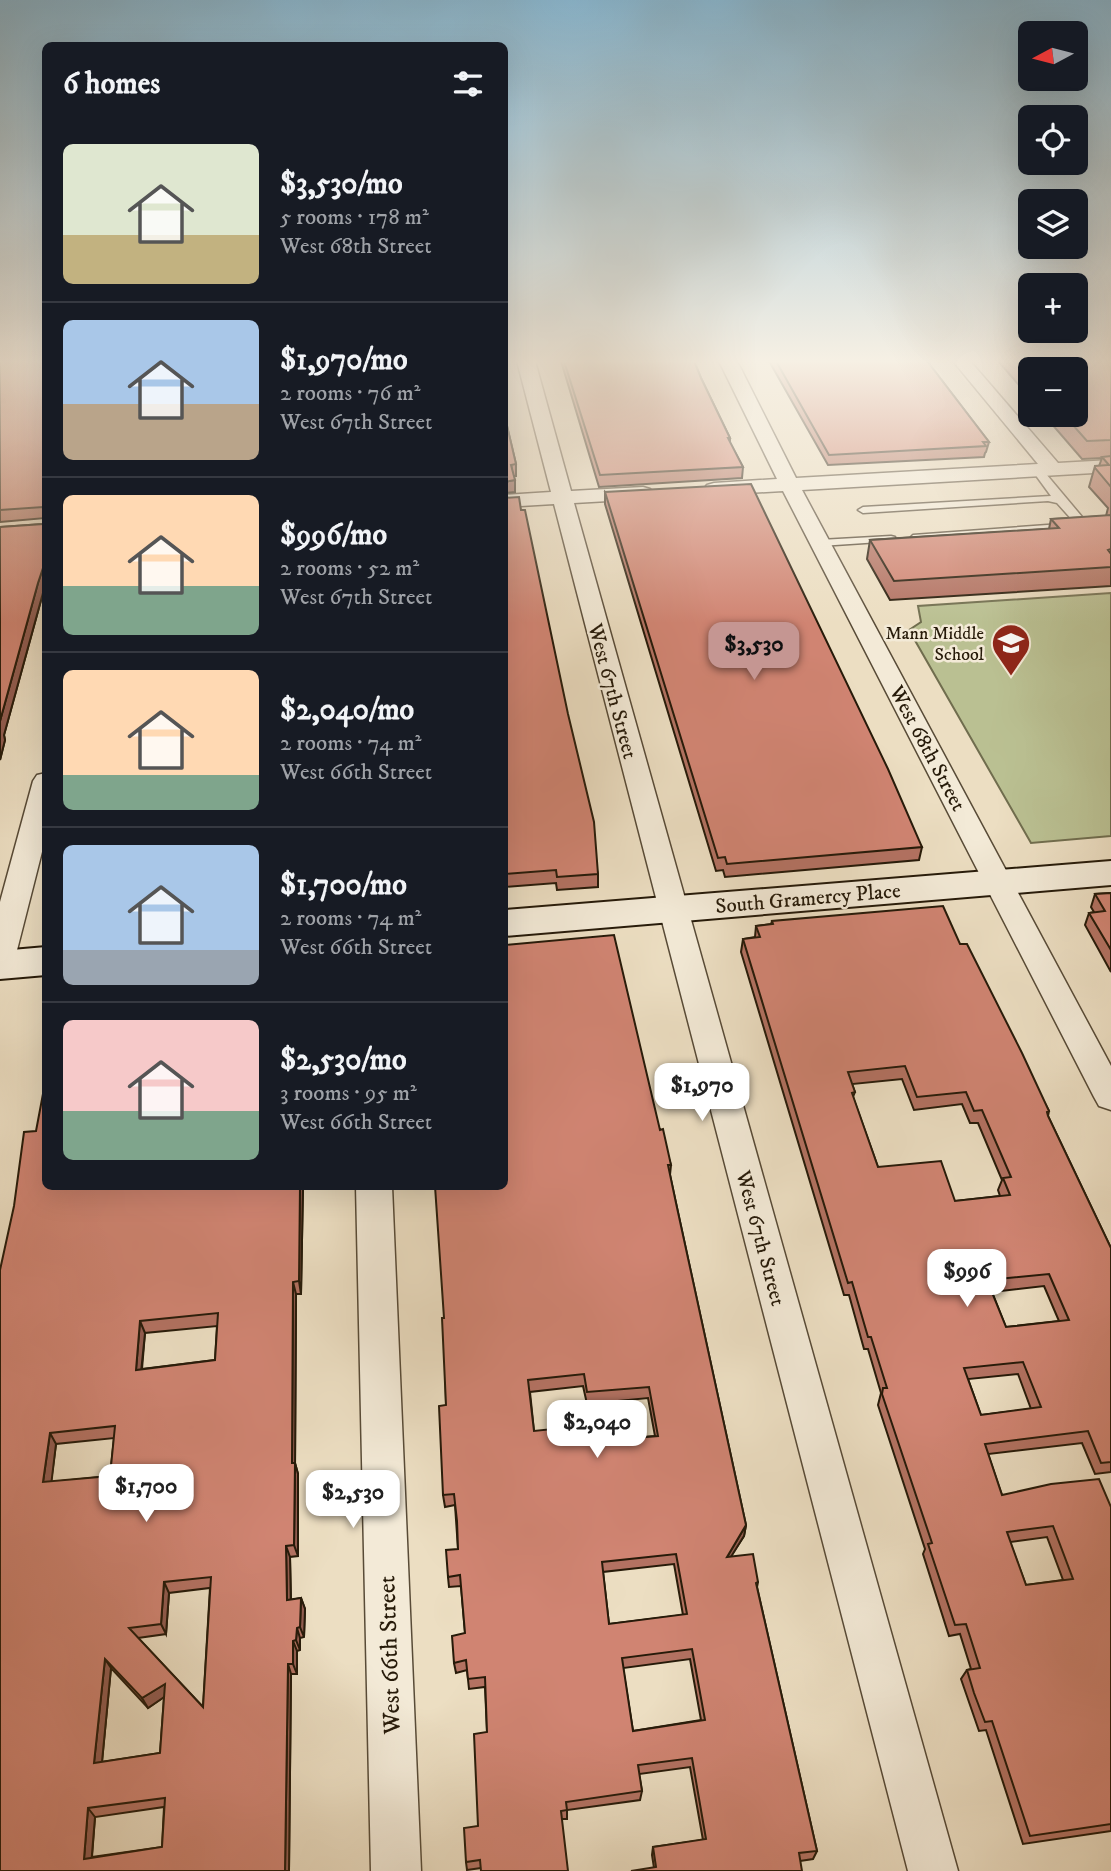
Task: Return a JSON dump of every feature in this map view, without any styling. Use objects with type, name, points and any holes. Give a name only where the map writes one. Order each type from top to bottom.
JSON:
[{"type":"street","name":"West 67th Street","points":[[548,448],[933,1871]]},
{"type":"street","name":"West 68th Street","points":[[771,448],[1111,1097]]},
{"type":"street","points":[[1028,448],[1045,470]]},
{"type":"street","points":[[695,490],[1111,466]]},
{"type":"street","points":[[508,500],[668,491]]},
{"type":"street","points":[[0,958],[42,796]]},
{"type":"street","name":"South Gramercy Place","points":[[508,923],[1111,873]]},
{"type":"street","points":[[0,965],[42,961]]},
{"type":"street","name":"West 66th Street","points":[[374,1190],[396,1871]]},
{"type":"lane","points":[[820,543],[1084,526],[1061,501],[1045,470]]},
{"type":"lane","points":[[863,510],[1048,498],[1061,501]]},
{"type":"green space","points":[[1111,593],[1111,836],[1031,843],[909,630],[921,622],[918,606]]},
{"type":"building","points":[[0,448],[42,448],[42,507],[0,510]]},
{"type":"building","points":[[508,448],[512,448],[516,464],[511,465],[515,480],[508,481]]},
{"type":"building","points":[[592,448],[733,448],[743,467],[600,475]]},
{"type":"building","points":[[825,448],[946,448],[829,455]]},
{"type":"building","points":[[1111,456],[1111,487],[1095,466],[1109,465],[1102,457]]},
{"type":"building","points":[[751,484],[888,769],[922,847],[727,864],[725,857],[718,858],[605,492]]},
{"type":"building","points":[[519,497],[521,510],[525,510],[594,822],[598,874],[557,877],[556,870],[508,874],[508,498]]},
{"type":"building","points":[[1111,515],[1111,549],[1108,550],[1111,554],[1111,567],[894,581],[870,540],[1059,528],[1051,519]]},
{"type":"building","points":[[42,524],[42,571],[0,721],[0,527]]},
{"type":"building","points":[[1111,893],[1111,950],[1089,913],[1105,911],[1095,894]]},
{"type":"building","points":[[943,906],[960,944],[967,944],[1022,1053],[1049,1111],[1048,1116],[1111,1248],[1111,1462],[1101,1463],[1088,1431],[985,1444],[1002,1495],[1051,1484],[1099,1479],[1111,1507],[1111,1824],[1030,1836],[992,1721],[985,1722],[974,1693],[967,1670],[980,1668],[966,1624],[955,1625],[928,1544],[932,1543],[882,1394],[883,1388],[887,1388],[852,1282],[848,1283],[743,939],[760,937],[756,926],[773,924],[772,921]],"holes":[[[905,1066],[917,1097],[966,1092],[974,1111],[982,1110],[1011,1177],[1003,1178],[1010,1195],[955,1201],[941,1161],[878,1167],[852,1093],[855,1092],[848,1072]],[[1049,1274],[1069,1320],[1006,1327],[987,1280]],[[1023,1362],[1041,1407],[981,1415],[964,1368]],[[1053,1526],[1073,1579],[1026,1585],[1007,1532]]]},
{"type":"building","points":[[614,935],[660,1130],[663,1129],[671,1165],[668,1165],[746,1525],[727,1557],[753,1554],[756,1583],[817,1851],[799,1853],[802,1871],[631,1871],[656,1867],[653,1847],[706,1839],[692,1758],[638,1765],[642,1791],[566,1802],[567,1810],[561,1811],[568,1871],[481,1871],[480,1860],[466,1862],[464,1828],[478,1826],[474,1734],[487,1732],[485,1677],[468,1679],[466,1660],[454,1663],[452,1636],[465,1633],[460,1575],[448,1577],[446,1550],[458,1549],[454,1494],[443,1495],[439,1406],[446,1405],[444,1318],[435,1190],[508,1190],[508,945]],"holes":[[[584,1374],[587,1392],[649,1387],[658,1436],[584,1442],[582,1426],[534,1431],[528,1380]],[[676,1554],[687,1614],[609,1624],[602,1562]],[[692,1649],[705,1720],[633,1731],[622,1658]]]},
{"type":"building","points":[[42,1099],[42,1190],[300,1190],[299,1281],[293,1282],[294,1545],[286,1546],[287,1600],[301,1598],[300,1627],[297,1628],[296,1640],[293,1641],[293,1664],[288,1664],[285,1871],[0,1871],[0,1270],[14,1206],[24,1132],[36,1131]],"holes":[[[218,1313],[215,1360],[136,1370],[140,1321]],[[115,1426],[110,1476],[43,1482],[50,1433]],[[211,1577],[203,1707],[129,1628],[161,1624],[164,1582]],[[105,1659],[142,1698],[165,1684],[160,1753],[94,1763]],[[165,1798],[162,1847],[84,1859],[88,1808]]]},
{"type":"place","name":"Mann Middle School","points":[[1011,677]]}]
